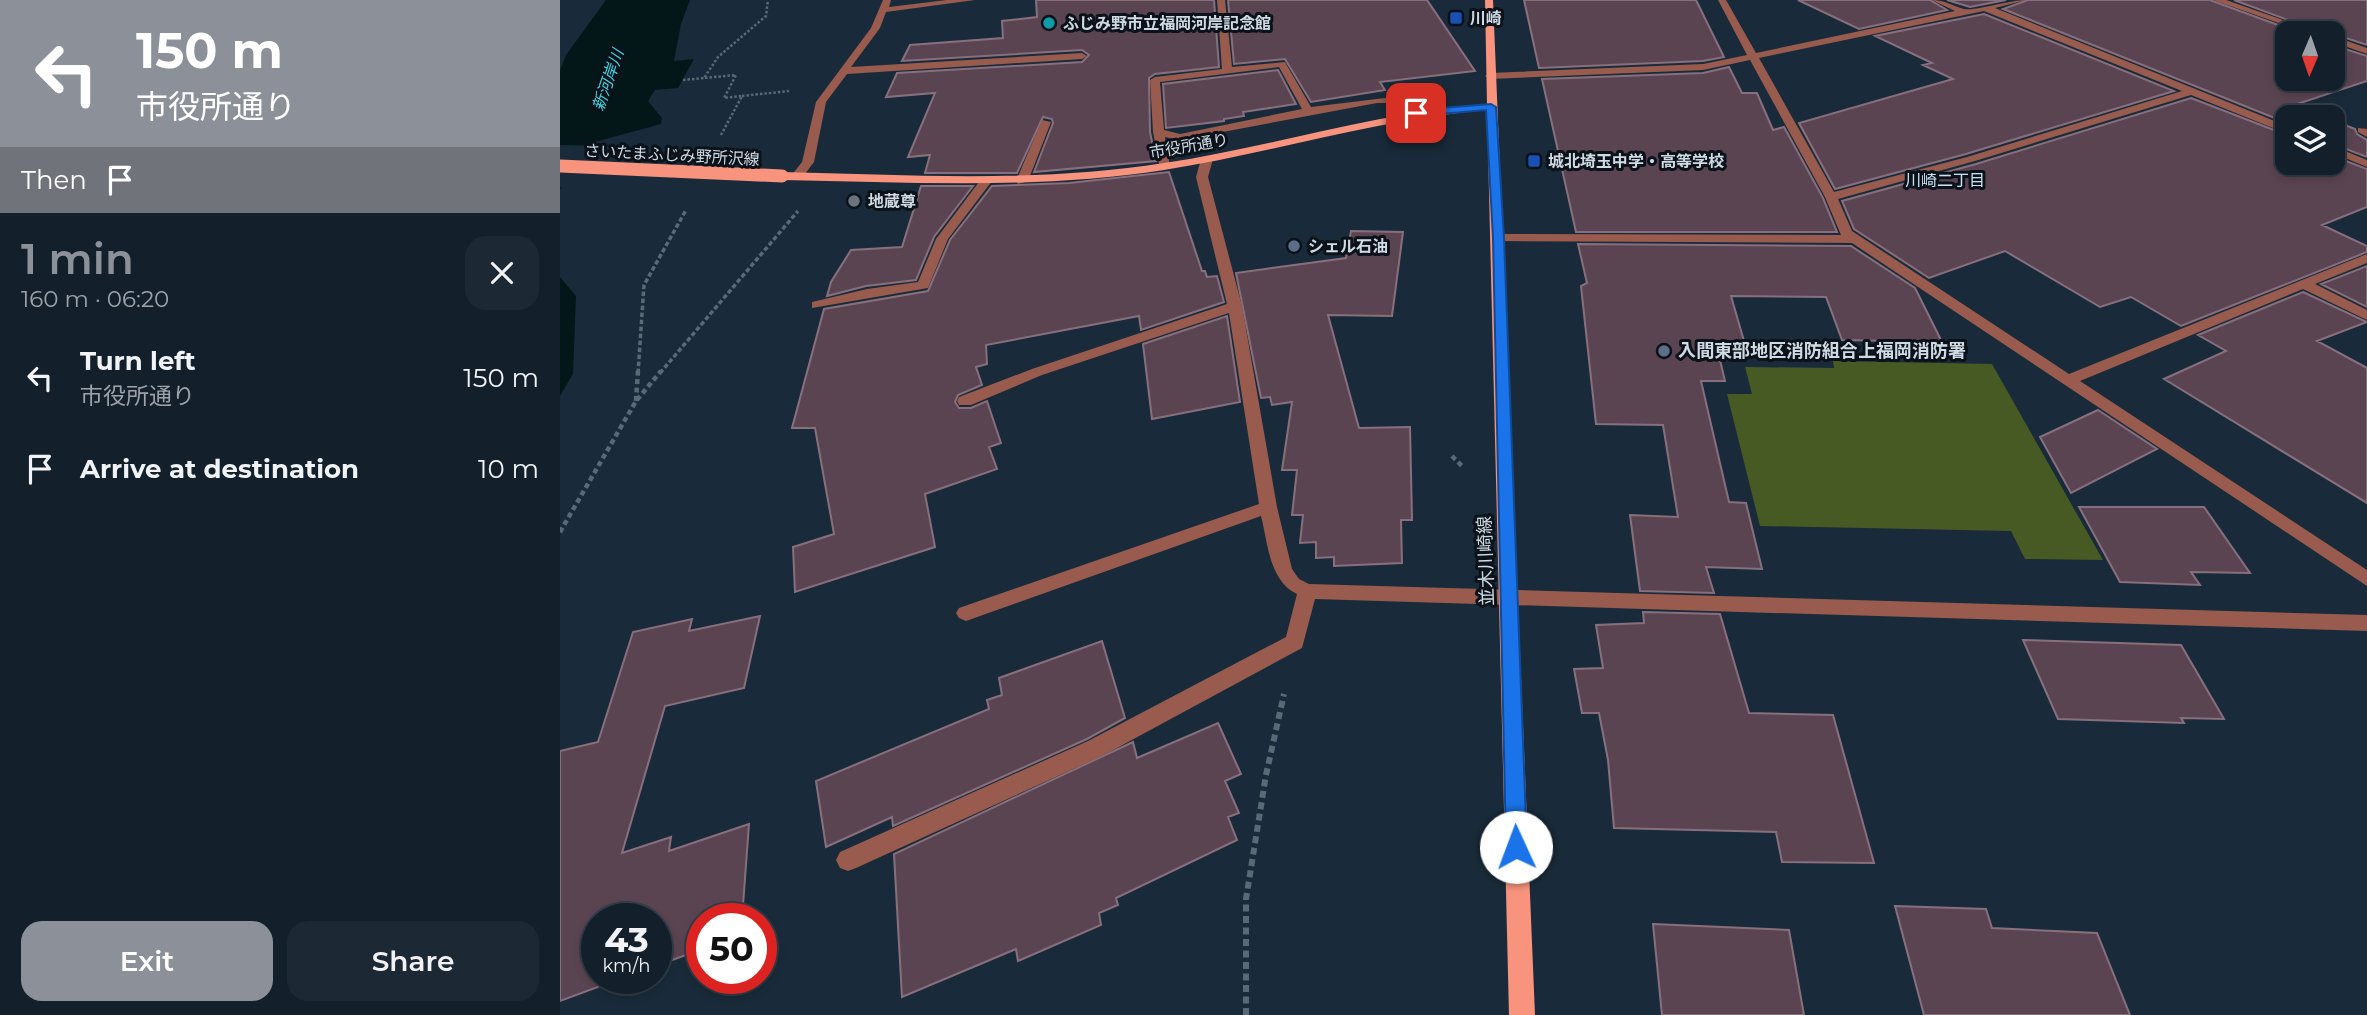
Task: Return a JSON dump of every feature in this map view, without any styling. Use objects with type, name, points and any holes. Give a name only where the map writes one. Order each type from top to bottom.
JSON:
[{"type":"main road","points":[[1489,0],[1491,107]]},
{"type":"main road","name":"市役所通り","points":[[782,176],[986,181],[1091,177],[1207,159],[1416,113],[1491,107]]},
{"type":"main road","name":"並木川崎線","points":[[1491,107],[1499,238],[1522,1015]]},
{"type":"main road","name":"さいたまふじみ野所沢線","points":[[560,166],[782,176]]},
{"type":"street","points":[[797,176],[808,162],[821,102],[875,28],[885,5],[971,0]]},
{"type":"street","points":[[1221,0],[1227,71]]},
{"type":"street","points":[[1722,0],[1831,197],[1846,233],[2070,379],[2367,579]]},
{"type":"street","points":[[1936,0],[1965,12]]},
{"type":"street","points":[[1490,76],[1703,67],[2022,0]]},
{"type":"street","points":[[2217,0],[2279,21]]},
{"type":"street","points":[[1986,8],[2275,125]]},
{"type":"street","points":[[2345,43],[2367,51]]},
{"type":"street","points":[[842,71],[1082,56]]},
{"type":"street","points":[[1164,167],[1155,80],[1282,64],[1308,111]]},
{"type":"street","points":[[1831,197],[1971,159],[2193,91]]},
{"type":"street","points":[[1159,132],[1180,137],[1308,111],[1393,100],[1416,113]]},
{"type":"street","points":[[1022,181],[1046,122]]},
{"type":"street","points":[[2345,154],[2367,164]]},
{"type":"street","points":[[1207,159],[1202,177],[1235,306],[1268,507],[1283,570],[1292,584],[1307,591],[2367,622]]},
{"type":"street","points":[[817,305],[867,293],[923,285],[942,239],[986,181]]},
{"type":"street","points":[[1499,238],[1855,239]]},
{"type":"street","points":[[2070,379],[2367,258]]},
{"type":"street","points":[[2304,284],[2367,316]]},
{"type":"street","points":[[965,401],[1037,372],[1235,306]]},
{"type":"street","points":[[965,613],[1268,507]]},
{"type":"street","points":[[848,860],[1096,748],[1295,642],[1307,591]]},
{"type":"path","points":[[704,78],[718,57],[766,16],[768,0]]},
{"type":"path","points":[[683,80],[736,75],[724,98],[763,94]]},
{"type":"path","points":[[720,136],[742,96]]},
{"type":"path","points":[[560,533],[636,401],[803,205]]},
{"type":"path","points":[[636,401],[644,285],[687,208]]},
{"type":"path","points":[[1246,1015],[1247,899],[1266,775],[1295,642]]},
{"type":"green space","points":[[1833,361],[1992,364],[2103,560],[2025,559],[2011,531],[1760,526],[1727,394],[1752,394],[1745,367],[1834,368]]},
{"type":"water","name":"新河岸川","points":[[606,0],[690,0],[681,24],[674,61],[694,59],[678,88],[655,90],[648,101],[662,118],[661,124],[595,142],[560,189],[560,70],[566,55]]},
{"type":"water","points":[[560,277],[576,296],[573,374],[560,396]]},
{"type":"pier","points":[[560,145],[596,146],[566,188],[560,187]]},
{"type":"building","points":[[1036,0],[1214,0],[1219,67],[1155,74],[1149,78],[1150,132],[1156,161],[1034,172],[1053,123],[1052,119],[1043,117],[1017,173],[925,173],[930,155],[908,157],[935,93],[886,97],[897,73],[1082,62],[1089,55],[1082,50],[902,61],[910,45],[1003,38],[1002,21],[1037,17]]},
{"type":"building","points":[[1228,0],[1427,0],[1475,71],[1380,82],[1385,90],[1311,102],[1285,59],[1234,64]]},
{"type":"building","points":[[1524,0],[1696,0],[1724,57],[1703,61],[1539,68]]},
{"type":"building","points":[[1798,0],[1930,0],[1947,10],[1859,29]]},
{"type":"building","points":[[1947,0],[2006,0],[1970,7]]},
{"type":"building","points":[[2028,0],[2210,0],[2275,24],[2275,91],[2337,91],[2294,105],[2275,105],[2275,118],[2003,9]]},
{"type":"building","points":[[2234,0],[2367,0],[2367,45],[2345,38],[2345,21],[2291,21]]},
{"type":"building","points":[[1984,14],[2174,91],[1966,154],[1835,189],[1799,123],[1953,79],[1923,65],[1932,63],[1875,36]]},
{"type":"building","points":[[2345,49],[2367,56],[2367,81],[2345,88]]},
{"type":"building","points":[[1729,67],[1742,93],[1757,93],[1773,130],[1784,127],[1823,198],[1837,232],[1576,232],[1542,79],[1703,73]]},
{"type":"building","points":[[1278,70],[1296,104],[1243,112],[1244,116],[1224,121],[1166,128],[1163,84]]},
{"type":"building","points":[[2191,98],[2275,130],[2275,175],[2345,175],[2345,161],[2367,169],[2367,207],[2322,225],[2367,246],[2367,252],[2181,326],[2131,297],[2100,307],[2005,251],[1929,278],[1854,229],[1842,201],[1976,164]]},
{"type":"building","points":[[2345,125],[2355,129],[2357,134],[2367,140],[2367,157],[2345,149]]},
{"type":"building","points":[[1169,172],[1202,271],[1205,271],[1207,277],[1217,276],[1224,302],[1141,330],[1139,316],[986,345],[987,364],[976,367],[982,385],[958,395],[955,402],[959,408],[971,408],[987,401],[1001,443],[989,447],[997,469],[925,494],[935,547],[795,592],[793,547],[834,534],[815,428],[792,428],[824,309],[928,291],[950,240],[992,186],[1069,183]]},
{"type":"building","points":[[921,186],[973,186],[934,237],[916,280],[866,286],[827,296],[831,282],[851,250],[902,247]]},
{"type":"building","points":[[1351,231],[1403,232],[1392,316],[1328,315],[1359,428],[1410,427],[1412,520],[1401,520],[1402,563],[1334,566],[1334,557],[1316,558],[1316,542],[1300,543],[1303,515],[1292,515],[1297,470],[1282,470],[1292,402],[1272,405],[1270,397],[1261,398],[1236,273],[1346,258]]},
{"type":"building","points":[[1578,244],[1851,246],[1915,288],[1942,342],[1842,340],[1826,297],[1731,296],[1744,341],[1736,341],[1742,360],[1720,360],[1725,381],[1701,381],[1729,502],[1746,503],[1762,569],[1706,567],[1714,593],[1640,591],[1630,515],[1678,517],[1663,425],[1596,424],[1581,286],[1587,283]]},
{"type":"building","points":[[2367,266],[2367,307],[2321,284]]},
{"type":"building","points":[[2303,292],[2367,322],[2317,341],[2367,368],[2367,503],[2164,379],[2226,351],[2198,335]]},
{"type":"building","points":[[1227,316],[1240,402],[1152,419],[1143,344]]},
{"type":"building","points":[[2098,410],[2157,449],[2071,493],[2040,437]]},
{"type":"building","points":[[2079,507],[2204,507],[2250,573],[2191,572],[2200,585],[2120,582]]},
{"type":"building","points":[[1643,612],[1720,614],[1749,713],[1833,715],[1874,863],[1782,862],[1776,832],[1614,828],[1608,760],[1599,713],[1582,713],[1574,669],[1603,668],[1596,625],[1644,623]]},
{"type":"building","points":[[760,616],[744,688],[665,706],[622,853],[671,837],[669,851],[749,824],[743,903],[686,903],[686,955],[672,960],[672,903],[581,903],[581,993],[560,1001],[560,751],[598,742],[633,632],[692,619],[689,631]]},
{"type":"building","points":[[2023,640],[2181,645],[2224,719],[2181,718],[2184,723],[2058,719]]},
{"type":"building","points":[[1102,641],[1125,718],[1087,739],[893,826],[892,817],[826,847],[816,781],[989,709],[987,700],[1002,695],[999,678]]},
{"type":"building","points":[[1218,723],[1241,774],[1225,781],[1239,813],[1228,817],[1237,840],[1116,898],[1118,905],[1099,913],[1101,925],[1018,961],[1016,949],[902,997],[894,854],[1133,742],[1137,758]]},
{"type":"building","points":[[1895,906],[1986,909],[1992,928],[2097,933],[2130,1015],[1924,1015]]},
{"type":"building","points":[[1653,924],[1789,930],[1804,1015],[1662,1015]]},
{"type":"place","name":"川崎","points":[[1456,18]]},
{"type":"place","name":"ふじみ野市立福岡河岸記念館","points":[[1049,23]]},
{"type":"place","name":"城北埼玉中学・高等学校","points":[[1534,161]]},
{"type":"place","name":"地蔵尊","points":[[854,201]]},
{"type":"place","name":"シェル石油","points":[[1294,246]]},
{"type":"place","name":"入間東部地区消防組合上福岡消防署","points":[[1664,351]]},
{"type":"district","name":"川崎二丁目","points":[[1945,180]]},
{"type":"route","points":[[1416,113],[1491,107],[1499,238],[1516,847]]}]
